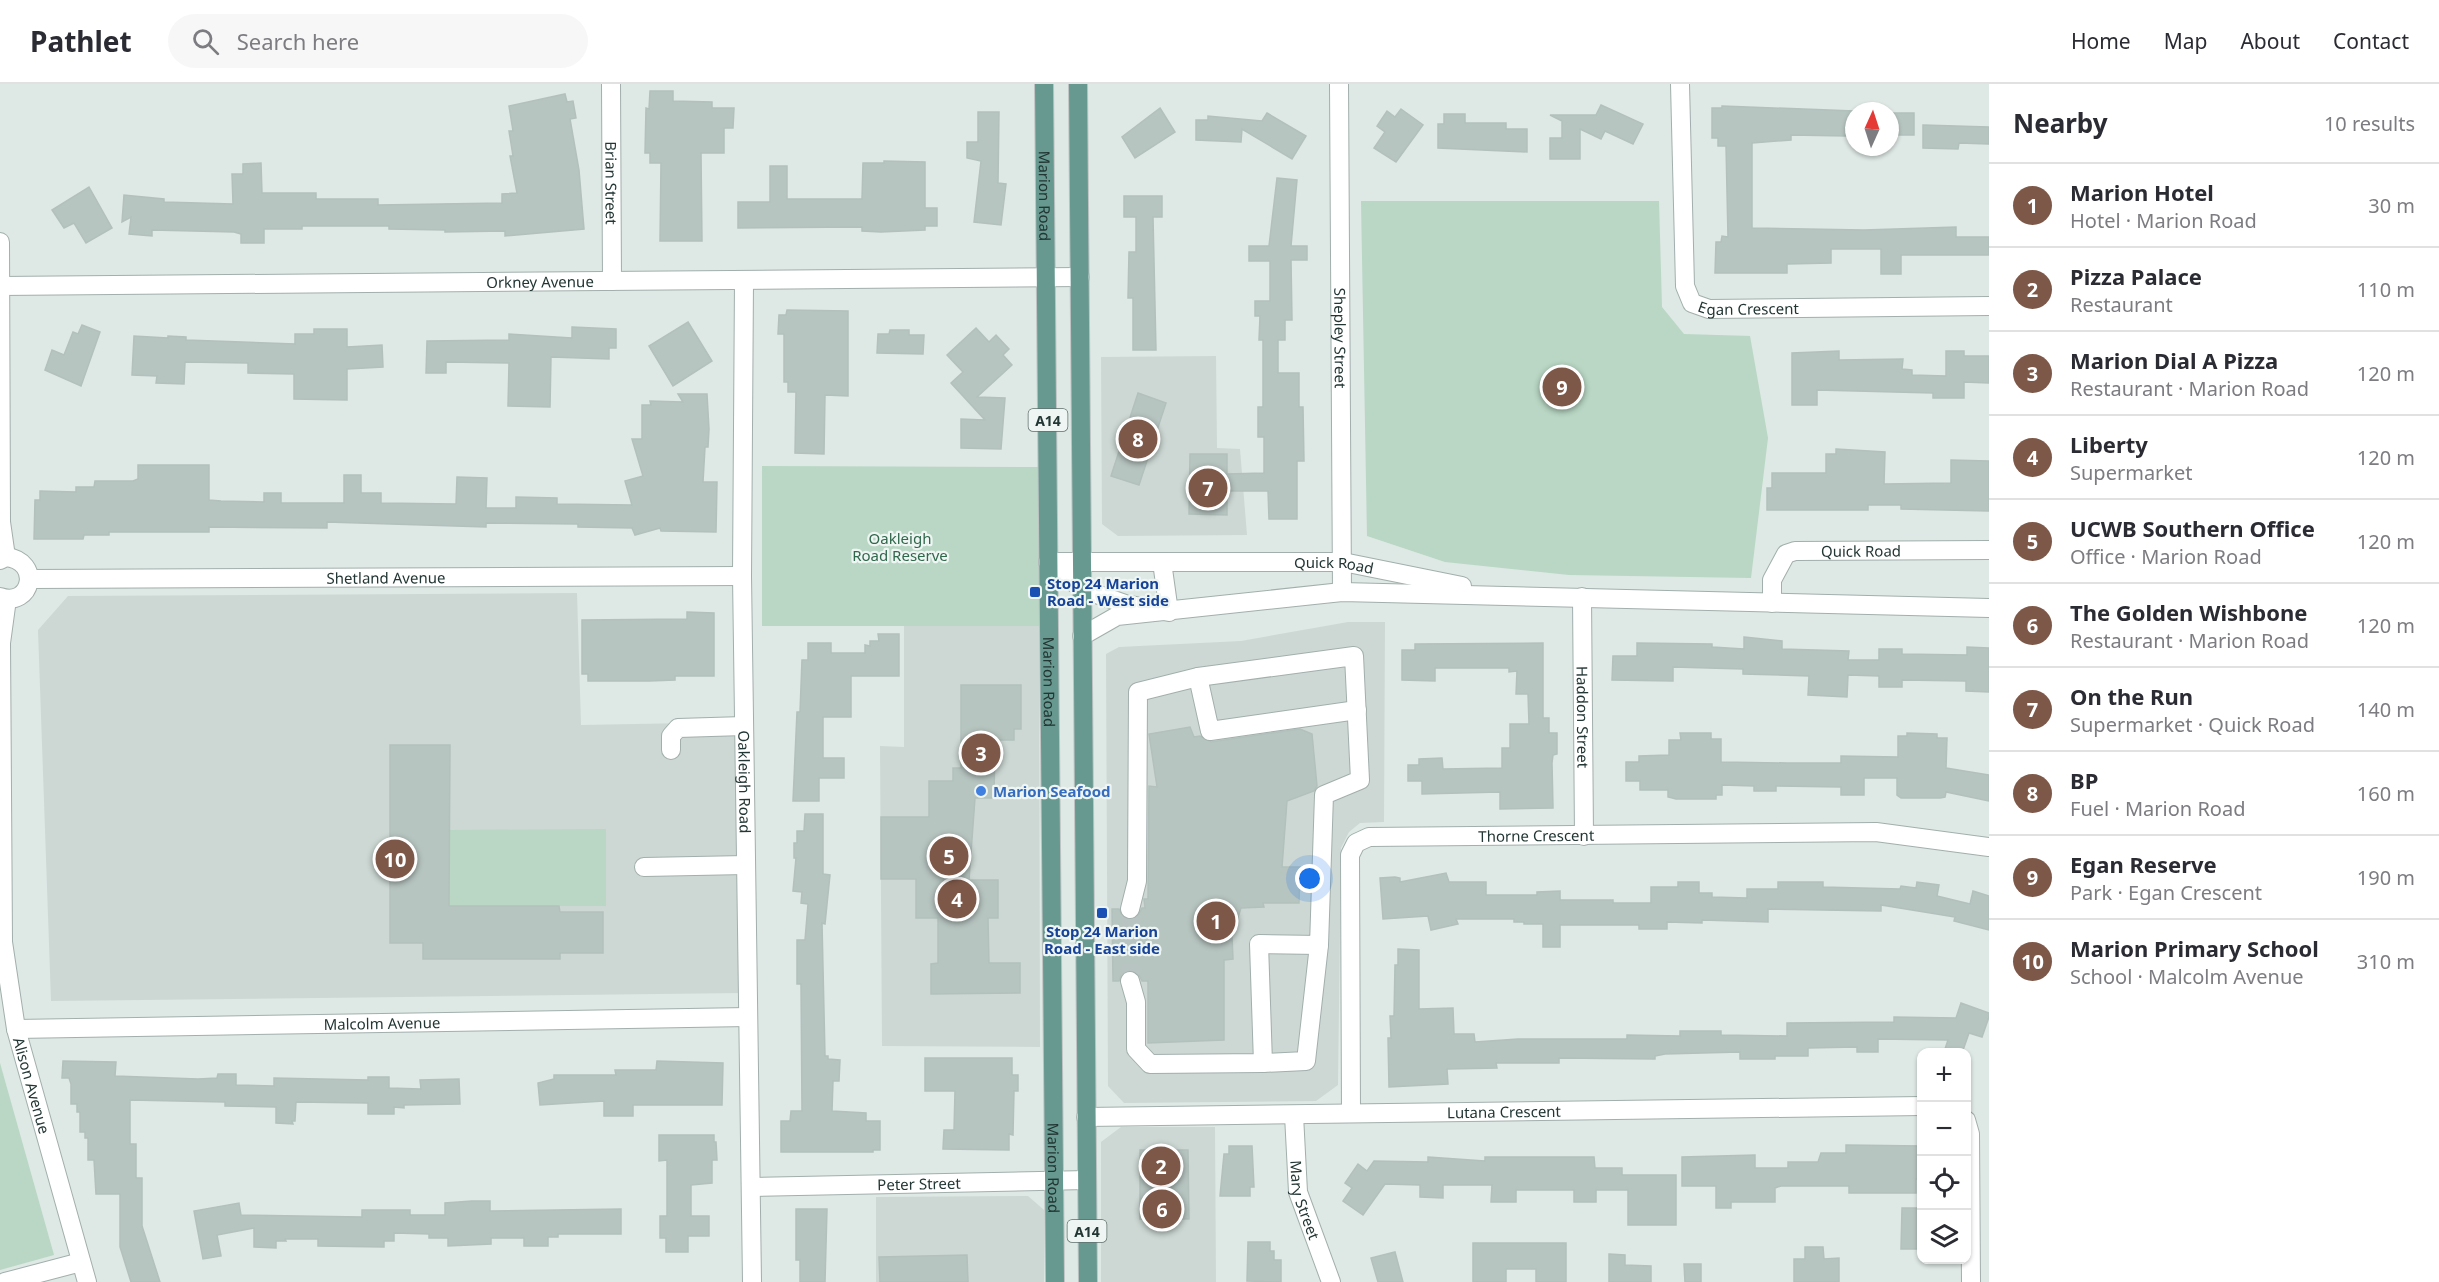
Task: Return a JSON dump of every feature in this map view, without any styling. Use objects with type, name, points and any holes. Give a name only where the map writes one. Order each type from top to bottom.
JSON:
[{"type":"main road","name":"Marion Road","points":[[1044,84],[1048,278],[1048,562],[1056,1282]]},
{"type":"main road","name":"Marion Road","points":[[1078,84],[1088,1282]]},
{"type":"street","name":"Brian Street","points":[[611,84],[612,281]]},
{"type":"street","name":"Shepley Street","points":[[1339,84],[1342,592]]},
{"type":"street","name":"Egan Crescent","points":[[1680,84],[1685,286],[1692,303],[1709,309],[1989,306]]},
{"type":"street","points":[[0,242],[3,559],[22,562],[30,579],[25,591],[4,598]]},
{"type":"street","name":"Orkney Avenue","points":[[0,286],[1080,278]]},
{"type":"street","name":"Oakleigh Road","points":[[744,281],[742,576],[751,1282]]},
{"type":"street","name":"Quick Road","points":[[1772,603],[1772,580],[1786,554],[1795,551],[1989,550]]},
{"type":"street","name":"Quick Road","points":[[1048,562],[1343,562],[1502,594]]},
{"type":"street","name":"Quick Road","points":[[1048,562],[1082,589],[1125,604],[1169,612]]},
{"type":"street","points":[[1162,562],[1169,612]]},
{"type":"street","name":"Shetland Avenue","points":[[30,579],[742,576]]},
{"type":"street","name":"Quick Road","points":[[1083,636],[1118,616],[1342,592],[1502,594],[1989,608]]},
{"type":"street","name":"Haddon Street","points":[[1582,597],[1584,836]]},
{"type":"street","name":"Alison Avenue","points":[[4,598],[0,685],[3,942],[16,1029],[87,1282]]},
{"type":"street","points":[[1130,909],[1137,881],[1138,692],[1198,677],[1354,656],[1360,780],[1324,795],[1319,945],[1306,1061],[1150,1064],[1136,1049],[1136,1002],[1130,981]]},
{"type":"street","points":[[1198,677],[1210,731],[1357,710]]},
{"type":"street","points":[[671,750],[671,736],[678,728],[744,726]]},
{"type":"street","name":"Thorne Crescent","points":[[1352,1113],[1350,855],[1356,843],[1369,837],[1876,832],[1989,847]]},
{"type":"street","points":[[644,867],[746,865]]},
{"type":"street","points":[[1263,1062],[1259,944],[1319,945]]},
{"type":"street","name":"Malcolm Avenue","points":[[16,1029],[748,1017]]},
{"type":"street","name":"Lutana Crescent","points":[[1086,1117],[1917,1106]]},
{"type":"street","name":"Mary Street","points":[[1294,1114],[1298,1192],[1330,1282]]},
{"type":"street","points":[[1970,1156],[1971,1282]]},
{"type":"street","name":"Peter Street","points":[[751,1187],[1087,1180]]},
{"type":"street","points":[[5,1282],[81,1262]]},
{"type":"shaded area","points":[[1216,356],[1217,448],[1240,449],[1247,535],[1118,536],[1102,524],[1101,357]]},
{"type":"shaded area","points":[[577,593],[581,725],[743,722],[743,993],[51,1001],[38,630],[68,596]]},
{"type":"shaded area","points":[[1348,622],[1385,622],[1384,822],[1360,823],[1349,832],[1341,848],[1338,1085],[1316,1101],[1124,1103],[1108,1086],[1106,654],[1119,647],[1241,641]]},
{"type":"shaded area","points":[[904,626],[1039,626],[1040,1047],[882,1046],[880,746],[904,747]]},
{"type":"shaded area","points":[[1121,1127],[1215,1127],[1216,1282],[1101,1282],[1101,1142]]},
{"type":"shaded area","points":[[1028,1196],[1044,1210],[1044,1282],[876,1282],[876,1197]]},
{"type":"green space","points":[[1361,201],[1659,201],[1662,307],[1684,334],[1750,336],[1768,438],[1751,578],[1569,575],[1445,562],[1367,536]]},
{"type":"green space","name":"Oakleigh Road Reserve","points":[[762,466],[1039,467],[1039,626],[762,626]]},
{"type":"green space","points":[[606,829],[606,906],[449,906],[450,830]]},
{"type":"green space","points":[[0,1063],[54,1255],[0,1270]]},
{"type":"building","points":[[650,91],[673,91],[673,101],[712,102],[712,108],[734,108],[733,128],[724,128],[724,153],[701,153],[702,241],[660,241],[661,163],[650,163],[650,153],[645,153],[646,108],[649,109]]},
{"type":"building","points":[[565,94],[567,102],[573,101],[576,118],[570,119],[579,170],[584,229],[505,236],[505,231],[445,232],[445,230],[389,229],[389,226],[302,226],[302,229],[264,229],[264,243],[241,243],[241,234],[234,232],[152,230],[152,236],[129,234],[131,217],[122,222],[124,195],[164,199],[164,202],[233,204],[232,174],[243,174],[243,164],[261,163],[262,193],[316,193],[316,199],[378,199],[378,205],[502,203],[502,194],[517,193],[510,156],[513,156],[509,131],[513,131],[509,106]]},
{"type":"building","points":[[1601,105],[1643,124],[1633,144],[1605,131],[1601,139],[1580,129],[1580,159],[1550,159],[1550,138],[1562,138],[1562,121],[1550,115],[1596,115]]},
{"type":"building","points":[[1722,106],[1845,111],[1845,136],[1791,135],[1791,140],[1752,143],[1752,228],[1864,230],[1956,227],[1956,237],[1989,237],[1989,255],[1901,255],[1901,274],[1881,274],[1881,249],[1831,249],[1831,263],[1787,264],[1787,273],[1715,273],[1716,242],[1721,242],[1722,236],[1728,237],[1726,146],[1718,146],[1718,138],[1712,138],[1712,108],[1722,108]]},
{"type":"building","points":[[1160,108],[1175,132],[1135,158],[1122,137]]},
{"type":"building","points":[[1401,109],[1423,125],[1396,162],[1374,148],[1385,132],[1377,126],[1387,111],[1395,117]]},
{"type":"building","points":[[978,112],[999,112],[998,183],[1006,184],[1001,225],[974,222],[981,161],[967,158],[967,142],[978,142]]},
{"type":"building","points":[[1267,113],[1306,136],[1292,159],[1242,129],[1241,142],[1196,140],[1196,120],[1208,120],[1208,116],[1262,121]]},
{"type":"building","points":[[1899,113],[1914,113],[1914,135],[1899,135]]},
{"type":"building","points":[[1444,114],[1465,114],[1465,123],[1506,123],[1506,129],[1527,129],[1527,152],[1438,148],[1438,124],[1444,124]]},
{"type":"building","points":[[1923,125],[1989,127],[1989,144],[1959,143],[1958,149],[1923,148]]},
{"type":"building","points":[[884,161],[925,162],[925,208],[937,208],[937,226],[925,226],[925,230],[881,232],[862,231],[862,227],[738,228],[738,202],[770,202],[770,166],[787,166],[787,199],[862,199],[863,163],[884,163]]},
{"type":"building","points":[[1277,178],[1297,180],[1291,246],[1307,246],[1307,260],[1291,260],[1292,320],[1285,320],[1285,340],[1278,340],[1278,373],[1299,373],[1299,407],[1303,407],[1304,461],[1297,461],[1297,519],[1269,519],[1268,491],[1227,491],[1227,515],[1189,514],[1190,454],[1227,454],[1227,474],[1264,473],[1264,437],[1258,437],[1258,407],[1263,407],[1263,340],[1259,340],[1260,316],[1255,316],[1255,301],[1270,301],[1270,261],[1249,261],[1249,246],[1269,246]]},
{"type":"building","points":[[89,187],[112,228],[86,243],[74,223],[64,228],[52,210]]},
{"type":"building","points":[[1124,196],[1162,196],[1162,217],[1153,217],[1156,350],[1133,350],[1133,298],[1128,298],[1129,252],[1136,252],[1136,217],[1124,217]]},
{"type":"building","points":[[787,310],[848,311],[848,396],[825,395],[824,454],[795,453],[796,392],[788,392],[788,382],[784,382],[784,334],[778,334],[779,315],[786,315]]},
{"type":"building","points":[[688,322],[712,361],[673,386],[649,346]]},
{"type":"building","points":[[82,325],[100,332],[81,386],[45,370],[52,350],[64,355],[73,332],[78,334]]},
{"type":"building","points":[[572,327],[616,329],[616,348],[609,348],[609,359],[551,357],[550,407],[508,406],[509,363],[446,362],[446,373],[426,373],[427,341],[509,340],[509,334],[572,338]]},
{"type":"building","points":[[976,328],[989,342],[996,335],[1009,349],[1003,355],[1012,365],[977,397],[1005,398],[1001,449],[961,448],[961,419],[985,420],[951,383],[963,372],[947,355]]},
{"type":"building","points":[[314,329],[347,329],[347,347],[382,345],[383,367],[347,369],[347,400],[294,399],[294,374],[248,373],[248,363],[185,362],[184,384],[156,383],[157,376],[132,375],[134,336],[295,344],[295,334],[314,334]]},
{"type":"building","points":[[890,330],[909,330],[909,335],[924,335],[923,354],[877,353],[878,334],[889,334]]},
{"type":"building","points":[[1839,351],[1839,360],[1903,359],[1902,369],[1912,370],[1912,375],[1946,376],[1946,351],[1964,351],[1964,356],[1989,356],[1989,383],[1964,382],[1964,398],[1933,398],[1933,393],[1817,390],[1817,405],[1792,405],[1792,353]]},
{"type":"building","points":[[1138,393],[1166,403],[1139,485],[1111,476]]},
{"type":"building","points":[[678,394],[707,394],[709,429],[708,447],[705,447],[703,482],[717,482],[716,532],[661,531],[660,528],[635,535],[632,528],[578,527],[578,524],[486,523],[486,527],[327,522],[327,528],[209,527],[209,532],[109,532],[109,535],[84,535],[83,539],[34,539],[35,500],[40,500],[40,491],[76,492],[76,487],[94,487],[95,481],[133,481],[138,479],[138,465],[209,465],[209,500],[221,501],[264,502],[264,493],[281,493],[281,503],[344,503],[344,475],[361,475],[361,493],[381,493],[381,503],[456,504],[457,477],[487,478],[486,508],[516,508],[516,497],[557,498],[557,504],[632,505],[625,481],[643,476],[632,439],[642,439],[642,405],[651,405],[650,401],[683,402]]},
{"type":"building","points":[[1836,449],[1885,452],[1884,484],[1951,483],[1951,460],[1989,461],[1989,511],[1901,509],[1901,505],[1868,505],[1868,510],[1767,510],[1767,488],[1772,488],[1772,473],[1826,473],[1826,454],[1836,454]]},
{"type":"building","points":[[687,612],[714,613],[714,676],[675,676],[675,680],[588,681],[588,674],[582,674],[582,620],[687,619]]},
{"type":"building","points":[[878,634],[899,634],[899,676],[851,676],[851,717],[823,717],[823,758],[844,758],[844,778],[819,778],[819,801],[793,801],[797,712],[800,712],[802,660],[808,660],[808,643],[831,643],[831,653],[865,653],[865,645],[870,646],[870,641],[879,641]]},
{"type":"building","points":[[1744,637],[1782,641],[1782,649],[1849,651],[1848,660],[1879,660],[1879,649],[1902,649],[1902,654],[1967,655],[1967,647],[1989,648],[1989,692],[1966,691],[1966,681],[1902,680],[1902,687],[1879,687],[1879,676],[1848,675],[1847,697],[1808,695],[1809,676],[1743,674],[1743,669],[1673,667],[1673,681],[1612,680],[1613,656],[1637,656],[1637,643],[1712,644],[1712,647],[1744,649]]},
{"type":"building","points":[[1543,643],[1543,718],[1549,718],[1549,733],[1557,733],[1557,754],[1553,755],[1552,763],[1553,808],[1500,809],[1500,792],[1422,794],[1422,781],[1408,781],[1408,765],[1419,765],[1419,759],[1442,758],[1443,769],[1502,768],[1502,748],[1510,748],[1510,724],[1529,724],[1528,694],[1516,694],[1517,671],[1509,672],[1509,668],[1435,668],[1435,681],[1402,680],[1402,650],[1415,650],[1415,644]]},
{"type":"building","points":[[961,685],[1021,685],[1021,729],[1014,729],[1014,740],[995,740],[994,798],[975,798],[969,880],[998,880],[998,918],[988,918],[989,963],[1020,963],[1020,993],[931,994],[931,964],[938,963],[938,918],[916,918],[916,879],[881,879],[881,817],[929,817],[929,781],[953,781],[953,768],[961,768]]},
{"type":"building","points":[[1190,727],[1194,737],[1200,736],[1211,742],[1300,729],[1312,734],[1317,786],[1314,791],[1287,801],[1282,867],[1300,867],[1299,903],[1263,903],[1264,907],[1241,908],[1232,936],[1233,959],[1224,960],[1224,1040],[1148,1043],[1148,981],[1142,981],[1138,973],[1132,970],[1122,973],[1119,981],[1113,981],[1112,909],[1119,909],[1123,917],[1133,920],[1142,908],[1145,908],[1144,899],[1148,899],[1149,786],[1157,787],[1149,734]]},
{"type":"building","points":[[1680,733],[1711,733],[1711,739],[1721,739],[1721,762],[1787,763],[1841,763],[1841,756],[1898,757],[1898,736],[1907,736],[1907,733],[1937,734],[1937,738],[1947,738],[1946,768],[1989,775],[1989,801],[1946,792],[1945,797],[1940,798],[1901,798],[1897,795],[1897,778],[1864,778],[1864,795],[1841,795],[1841,787],[1776,786],[1776,791],[1754,791],[1754,786],[1722,785],[1722,795],[1716,795],[1716,799],[1676,799],[1668,797],[1668,790],[1640,790],[1640,781],[1626,781],[1626,762],[1639,762],[1639,756],[1669,755],[1669,740],[1681,740]]},
{"type":"building","points":[[390,745],[450,745],[449,906],[559,906],[560,912],[603,912],[603,953],[560,953],[560,959],[423,959],[423,943],[390,943]]},
{"type":"building","points":[[805,814],[823,814],[823,874],[830,875],[825,924],[822,923],[825,1056],[828,1056],[828,1059],[840,1060],[839,1081],[833,1081],[832,1111],[866,1113],[866,1121],[880,1121],[880,1150],[873,1150],[873,1152],[781,1152],[781,1121],[790,1121],[791,1111],[802,1111],[801,984],[797,984],[797,940],[805,940],[808,904],[801,903],[802,892],[793,891],[796,858],[794,858],[794,843],[797,843],[797,831],[804,831]]},
{"type":"building","points":[[1446,873],[1449,882],[1486,882],[1486,895],[1537,895],[1537,892],[1560,891],[1560,900],[1613,900],[1613,903],[1651,903],[1651,887],[1678,887],[1678,882],[1699,882],[1699,893],[1712,893],[1712,897],[1747,898],[1747,889],[1778,889],[1778,882],[1823,882],[1823,887],[1900,889],[1901,886],[1916,888],[1917,882],[1939,885],[1937,896],[1970,904],[1973,891],[1989,896],[1989,930],[1954,921],[1955,917],[1881,905],[1881,911],[1768,909],[1768,922],[1702,920],[1702,923],[1667,922],[1667,929],[1639,929],[1639,925],[1560,925],[1560,947],[1543,947],[1543,924],[1524,924],[1524,922],[1514,922],[1514,919],[1456,919],[1458,924],[1431,930],[1428,916],[1383,919],[1380,878],[1400,878],[1400,882]]},
{"type":"building","points":[[1398,949],[1419,950],[1419,1009],[1453,1008],[1454,1034],[1474,1034],[1475,1042],[1518,1039],[1627,1039],[1627,1035],[1680,1036],[1680,1031],[1721,1031],[1721,1035],[1787,1036],[1787,1023],[1894,1022],[1894,1017],[1956,1018],[1961,1003],[1989,1013],[1989,1017],[1982,1037],[1969,1033],[1964,1048],[1945,1048],[1948,1040],[1878,1039],[1878,1052],[1857,1052],[1857,1047],[1808,1048],[1808,1056],[1775,1056],[1775,1059],[1740,1059],[1740,1052],[1665,1054],[1655,1056],[1655,1059],[1559,1058],[1559,1063],[1496,1063],[1497,1068],[1447,1069],[1448,1084],[1389,1087],[1388,1038],[1391,1038],[1390,1016],[1394,1016],[1395,965],[1398,965]]},
{"type":"building","points":[[925,1058],[1012,1058],[1012,1075],[1018,1075],[1018,1091],[1014,1091],[1013,1135],[1009,1134],[1009,1150],[943,1149],[944,1130],[954,1130],[955,1091],[925,1091]]},
{"type":"building","points":[[63,1061],[116,1062],[115,1076],[198,1079],[217,1078],[218,1074],[236,1074],[236,1085],[274,1086],[274,1078],[368,1080],[368,1077],[389,1077],[389,1088],[421,1089],[420,1080],[459,1079],[460,1104],[404,1105],[404,1108],[394,1107],[394,1114],[368,1114],[368,1103],[296,1102],[293,1124],[276,1123],[276,1107],[225,1106],[225,1102],[130,1100],[130,1144],[136,1144],[136,1178],[142,1178],[142,1226],[160,1282],[131,1282],[120,1247],[120,1194],[96,1194],[94,1160],[88,1160],[88,1138],[85,1138],[85,1132],[80,1132],[80,1112],[77,1112],[77,1104],[71,1104],[69,1078],[62,1078]]},
{"type":"building","points":[[657,1061],[723,1063],[722,1105],[633,1105],[633,1116],[604,1116],[604,1101],[540,1105],[538,1083],[554,1079],[554,1075],[616,1075],[615,1070],[656,1070]]},
{"type":"building","points":[[659,1135],[714,1135],[714,1142],[716,1142],[717,1160],[712,1160],[712,1183],[691,1185],[691,1216],[709,1216],[709,1236],[688,1236],[688,1252],[666,1252],[666,1238],[660,1238],[660,1216],[667,1216],[667,1160],[659,1161]]},
{"type":"building","points":[[1846,1145],[1917,1146],[1916,1193],[1849,1193],[1849,1186],[1781,1186],[1775,1188],[1775,1202],[1731,1202],[1731,1208],[1716,1208],[1716,1186],[1682,1186],[1682,1157],[1755,1155],[1755,1168],[1788,1168],[1788,1162],[1818,1162],[1821,1153],[1846,1153]]},
{"type":"building","points":[[1229,1146],[1252,1146],[1254,1187],[1250,1187],[1250,1196],[1220,1196],[1224,1154],[1229,1154]]},
{"type":"building","points":[[1140,1150],[1188,1150],[1189,1219],[1140,1219]]},
{"type":"building","points":[[1428,1157],[1485,1161],[1485,1157],[1594,1157],[1595,1168],[1622,1168],[1622,1175],[1676,1175],[1676,1225],[1628,1225],[1628,1190],[1596,1190],[1596,1202],[1574,1202],[1574,1190],[1516,1190],[1516,1202],[1491,1202],[1492,1185],[1443,1185],[1443,1198],[1420,1197],[1420,1185],[1385,1184],[1363,1215],[1343,1201],[1352,1188],[1345,1183],[1358,1164],[1367,1171],[1374,1161],[1428,1162]]},
{"type":"building","points":[[490,1201],[490,1211],[621,1209],[621,1234],[558,1234],[558,1237],[548,1237],[548,1246],[524,1246],[524,1238],[491,1238],[491,1244],[448,1246],[448,1238],[429,1238],[429,1234],[394,1233],[394,1241],[384,1241],[384,1247],[318,1246],[318,1239],[285,1239],[286,1241],[276,1241],[276,1248],[254,1247],[254,1228],[217,1235],[221,1256],[203,1259],[194,1211],[239,1203],[241,1215],[362,1217],[362,1210],[410,1210],[410,1215],[445,1215],[445,1203]]},
{"type":"building","points":[[1902,1208],[1917,1208],[1917,1249],[1901,1249]]},
{"type":"building","points":[[796,1209],[827,1209],[825,1282],[800,1282],[800,1260],[796,1260]]},
{"type":"building","points":[[1248,1242],[1270,1242],[1270,1251],[1274,1251],[1274,1260],[1281,1260],[1281,1282],[1247,1281]]},
{"type":"building","points":[[1473,1243],[1566,1243],[1566,1282],[1536,1282],[1536,1269],[1506,1269],[1506,1282],[1473,1282]]},
{"type":"building","points":[[1805,1247],[1823,1247],[1824,1259],[1839,1258],[1839,1282],[1794,1282],[1794,1259],[1805,1259]]},
{"type":"building","points":[[1395,1252],[1403,1282],[1378,1282],[1371,1258]]},
{"type":"building","points":[[1609,1254],[1625,1255],[1625,1265],[1651,1266],[1651,1282],[1609,1282]]},
{"type":"building","points":[[967,1255],[968,1282],[880,1282],[879,1257]]},
{"type":"building","points":[[1684,1264],[1701,1264],[1701,1282],[1685,1282]]},
{"type":"tunnel","points":[[1130,909],[1130,981]]},
{"type":"place","name":"Egan Reserve","points":[[1562,387]]},
{"type":"place","name":"BP","points":[[1138,439]]},
{"type":"place","name":"On the Run","points":[[1208,488]]},
{"type":"place","name":"Stop 24 Marion Road - West side","points":[[1035,592]]},
{"type":"place","name":"Marion Dial A Pizza","points":[[981,753]]},
{"type":"place","name":"Marion Seafood","points":[[981,791]]},
{"type":"place","name":"UCWB Southern Office","points":[[949,856]]},
{"type":"place","name":"Marion Primary School","points":[[395,859]]},
{"type":"place","name":"Liberty","points":[[957,899]]},
{"type":"place","name":"Stop 24 Marion Road - East side","points":[[1102,913]]},
{"type":"place","name":"Marion Hotel","points":[[1216,921]]},
{"type":"place","name":"Pizza Palace","points":[[1161,1166]]},
{"type":"place","name":"The Golden Wishbone","points":[[1162,1209]]}]
